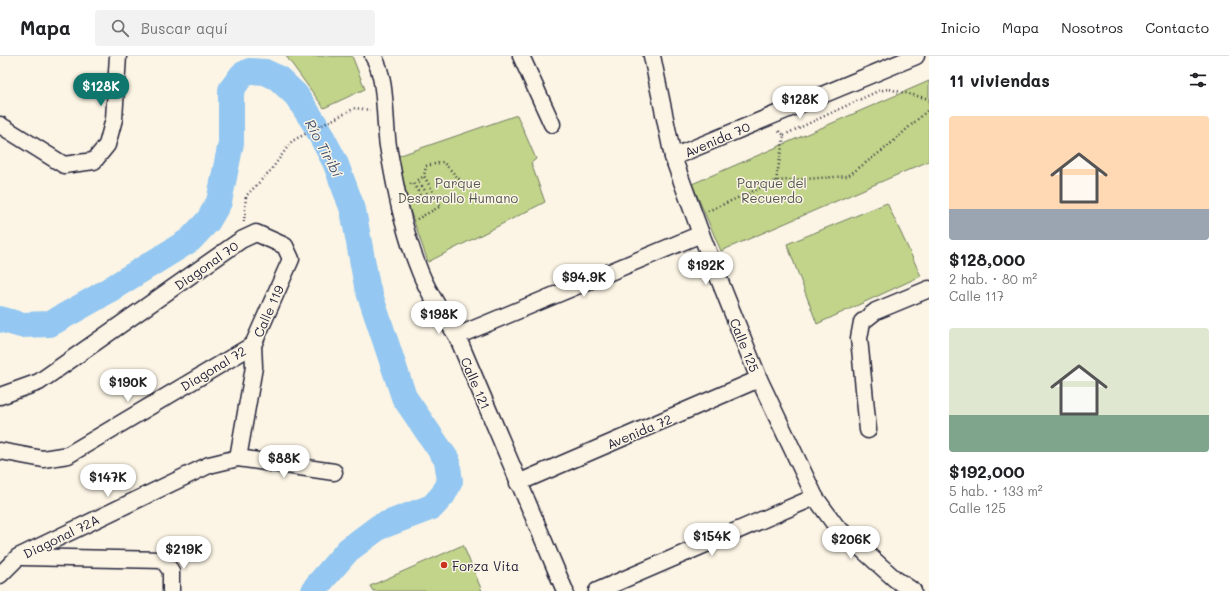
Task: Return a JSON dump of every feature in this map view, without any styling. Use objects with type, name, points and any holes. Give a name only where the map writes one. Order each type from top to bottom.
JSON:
[{"type":"street","points":[[0,125],[64,165],[94,161],[107,145],[114,120],[118,56]]},
{"type":"street","name":"Calle 121","points":[[373,56],[376,61],[383,90],[388,143],[399,204],[417,264],[437,307],[456,336],[564,591]]},
{"type":"street","points":[[521,56],[552,124]]},
{"type":"street","name":"Calle 125","points":[[652,56],[673,158],[700,234],[759,379],[815,498],[836,526],[895,579],[913,591]]},
{"type":"street","name":"Avenida 70","points":[[673,158],[916,56]]},
{"type":"street","name":"Calle 119","points":[[238,458],[254,367],[253,345],[291,259],[285,246],[256,233]]},
{"type":"street","name":"Diagonal 70","points":[[0,396],[39,382],[241,240],[256,233]]},
{"type":"street","points":[[456,336],[700,234]]},
{"type":"street","points":[[868,430],[859,338],[862,322],[876,311],[929,289]]},
{"type":"street","name":"Diagonal 72","points":[[0,450],[43,459],[68,455],[253,345]]},
{"type":"street","name":"Avenida 72","points":[[518,483],[759,379]]},
{"type":"street","points":[[238,458],[334,472]]},
{"type":"street","name":"Diagonal 72A","points":[[0,575],[18,557],[209,465],[238,458]]},
{"type":"street","points":[[597,591],[815,498]]},
{"type":"street","points":[[18,557],[163,560],[170,571],[170,591]]},
{"type":"path","points":[[784,135],[878,91],[889,89],[929,99]]},
{"type":"path","points":[[256,233],[243,221],[246,196],[271,170],[292,141],[355,108]]},
{"type":"path","points":[[694,217],[776,181],[848,176],[887,147],[929,109]]},
{"type":"path","points":[[764,120],[784,135]]},
{"type":"path","points":[[776,181],[784,135]]},
{"type":"path","points":[[414,221],[441,206],[424,176],[426,166],[443,162],[465,185]]},
{"type":"path","points":[[405,187],[413,183],[423,200],[428,195],[418,180],[424,176]]},
{"type":"green space","points":[[286,56],[352,56],[365,89],[324,108]]},
{"type":"green space","name":"Parque del Recuerdo","points":[[929,81],[929,161],[721,251],[692,184]]},
{"type":"green space","name":"Parque Desarrollo Humano","points":[[517,115],[536,159],[531,163],[545,202],[428,262],[410,210],[398,156]]},
{"type":"green space","points":[[887,203],[921,276],[817,324],[787,244]]},
{"type":"green space","name":"Forza Vita","points":[[463,545],[482,591],[373,591],[370,586]]},
{"type":"waterway","name":"Río Tiribí","points":[[0,319],[21,325],[50,324],[96,298],[190,240],[208,221],[219,202],[231,143],[231,90],[242,75],[250,71],[265,72],[278,78],[296,95],[315,124],[335,162],[353,210],[367,286],[404,397],[447,460],[450,481],[443,495],[432,507],[379,527],[348,550],[314,591]]},
{"type":"place","name":"Forza Vita","points":[[444,565]]}]
